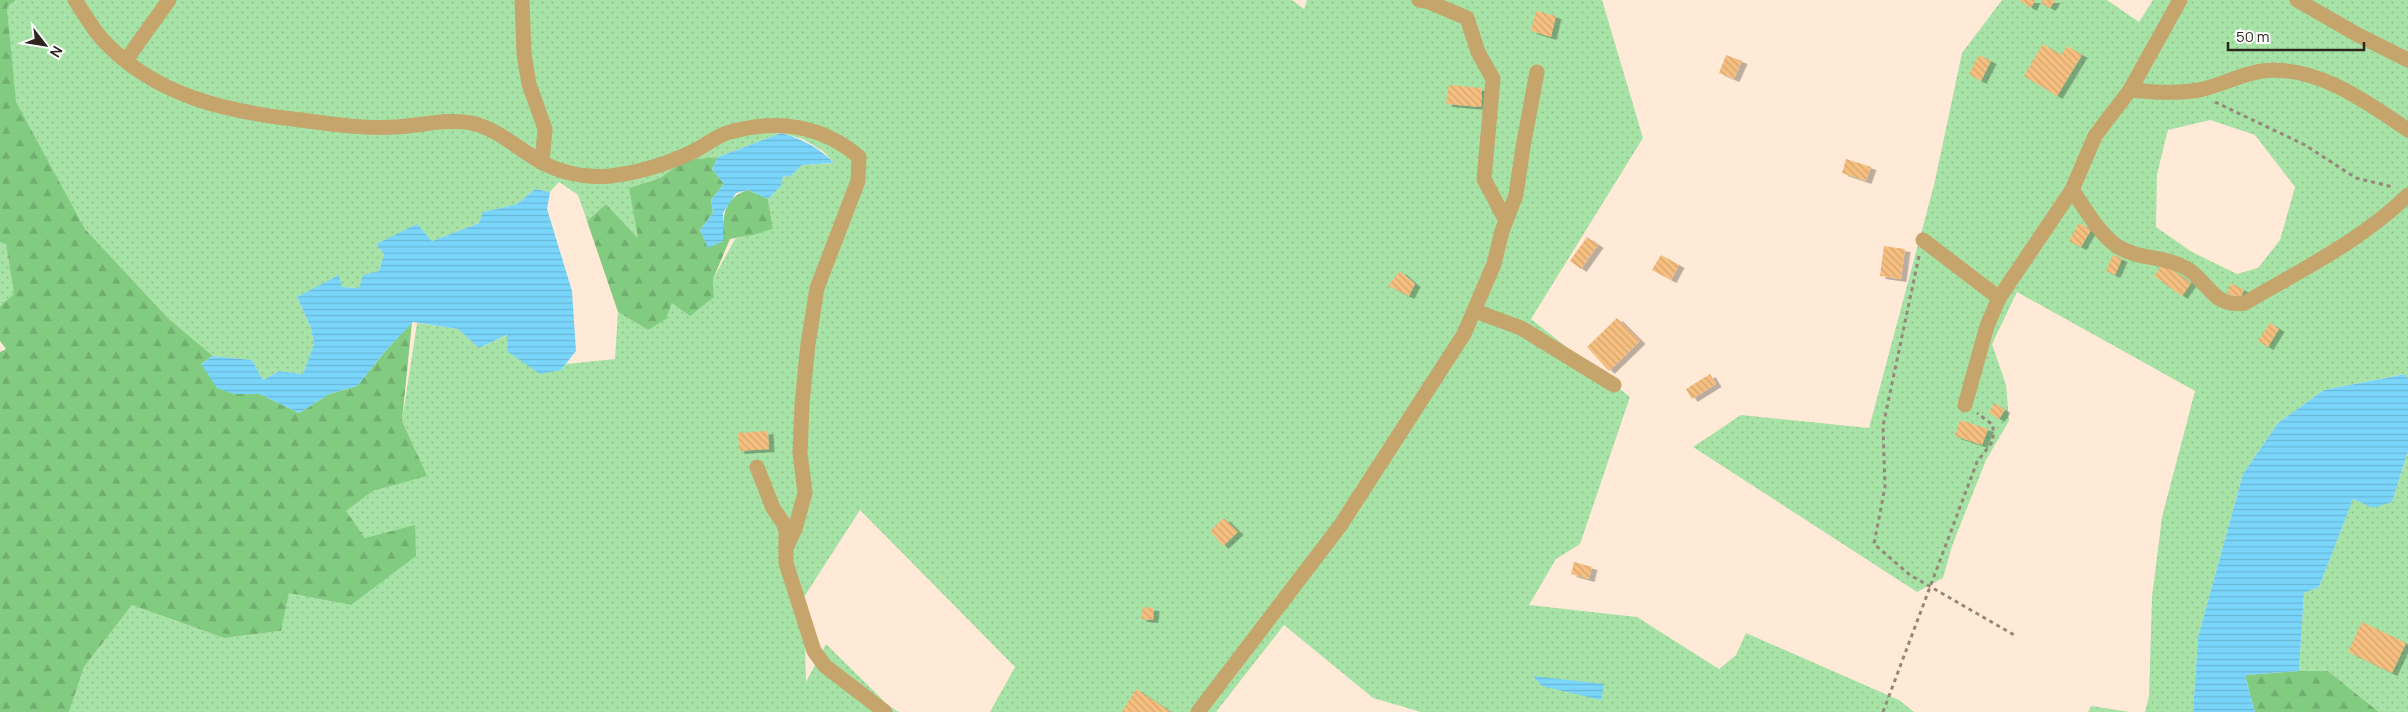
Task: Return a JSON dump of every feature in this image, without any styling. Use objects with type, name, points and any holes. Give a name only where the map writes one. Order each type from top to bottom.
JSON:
[{"type":"street","points":[[75,0],[102,39],[126,60],[143,74],[197,101],[254,115],[333,124],[394,127],[441,121],[472,124],[510,140],[542,163],[572,175],[610,176],[673,160],[694,151],[728,132],[763,126],[802,126],[842,142],[859,157],[858,181],[817,288],[808,344],[802,404],[800,453],[804,493],[795,529],[786,548]]},
{"type":"street","points":[[126,60],[169,0]]},
{"type":"street","points":[[522,0],[524,54],[529,84],[545,129],[542,163]]},
{"type":"street","points":[[1419,0],[1429,2],[1467,18],[1478,52],[1493,78],[1484,179],[1506,221]]},
{"type":"street","points":[[1965,405],[1986,326],[1999,298],[2072,190],[2095,136],[2130,90],[2180,0]]},
{"type":"street","points":[[2297,0],[2358,35],[2408,60]]},
{"type":"street","points":[[2130,90],[2172,93],[2194,90],[2261,71],[2286,71],[2309,75],[2337,87],[2378,109],[2408,130]]},
{"type":"street","points":[[1198,712],[1340,526],[1447,363],[1475,311],[1494,264],[1506,221],[1516,195],[1522,147],[1537,72]]},
{"type":"street","points":[[2072,190],[2094,222],[2116,246],[2129,253],[2175,262],[2196,275],[2222,301],[2232,304],[2244,303],[2370,228],[2404,192]]},
{"type":"street","points":[[1923,240],[1999,298]]},
{"type":"street","points":[[1475,311],[1521,328],[1614,385]]},
{"type":"street","points":[[757,468],[773,508],[784,524],[786,532],[786,563],[814,651],[825,666],[885,712]]},
{"type":"path","points":[[2214,102],[2305,145],[2356,178],[2404,192]]},
{"type":"path","points":[[1923,240],[1883,426],[1885,487],[1874,544],[1910,575],[2016,636]]},
{"type":"path","points":[[1883,712],[1929,585],[1977,462],[1993,441],[1993,425],[1965,405]]},
{"type":"green space","points":[[0,0],[16,0],[7,7],[16,102],[85,229],[168,318],[213,356],[201,364],[234,394],[260,394],[299,413],[329,394],[357,386],[412,322],[402,421],[427,476],[373,491],[346,511],[365,538],[415,525],[416,556],[351,605],[289,593],[281,631],[224,638],[132,605],[84,667],[69,712],[0,712],[0,352],[6,349],[0,341],[0,306],[14,294],[6,244],[0,242]]},
{"type":"green space","points":[[16,0],[1292,0],[1304,9],[1307,0],[1602,0],[1643,138],[1531,319],[1630,397],[1580,544],[1556,559],[1529,605],[1637,617],[1719,669],[1736,655],[1746,633],[1899,700],[1914,712],[1421,712],[1373,698],[1284,625],[1216,712],[990,712],[1015,667],[860,510],[804,597],[806,682],[826,644],[889,706],[899,712],[69,712],[84,667],[132,605],[224,638],[281,631],[289,592],[351,605],[365,538],[345,511],[373,491],[426,476],[402,421],[417,323],[458,329],[479,348],[508,335],[561,370],[566,364],[615,359],[618,312],[648,330],[672,303],[714,297],[713,279],[735,239],[773,229],[768,199],[781,186],[783,176],[790,177],[802,165],[834,163],[823,151],[803,139],[781,133],[718,157],[685,160],[660,178],[629,188],[639,239],[606,204],[587,221],[578,195],[559,182],[550,192],[535,189],[517,204],[484,212],[479,223],[432,241],[417,225],[376,244],[384,254],[379,271],[359,288],[342,287],[339,276],[297,297],[311,328],[314,344],[303,374],[279,371],[263,380],[252,360],[213,356],[168,318],[85,229],[15,102],[7,7]]},
{"type":"green space","points":[[2002,0],[2107,0],[2139,22],[2153,0],[2408,0],[2408,380],[2404,374],[2324,390],[2278,423],[2243,474],[2198,637],[2193,712],[2145,712],[2149,696],[2152,597],[2162,517],[2195,391],[2017,292],[1992,344],[2006,385],[2009,421],[1986,460],[1952,546],[1943,578],[1917,592],[1693,447],[1741,415],[1869,428],[1934,185],[1962,53]],"holes":[[[2210,120],[2255,135],[2295,187],[2280,240],[2258,268],[2237,274],[2192,252],[2156,227],[2157,174],[2168,130]]]},
{"type":"green space","points":[[718,157],[712,169],[724,184],[711,200],[713,213],[700,230],[708,247],[723,241],[723,224],[726,210],[733,198],[748,190],[768,199],[773,229],[730,239],[713,279],[714,297],[690,316],[672,303],[666,319],[648,330],[618,312],[587,221],[606,204],[638,238],[629,188],[660,178],[685,160]]},
{"type":"green space","points":[[0,242],[6,243],[14,294],[0,306]]},
{"type":"green space","points":[[2408,451],[2408,712],[2379,712],[2328,671],[2299,671],[2304,593],[2319,587],[2353,498],[2392,502]]},
{"type":"green space","points":[[2328,671],[2379,712],[2255,712],[2245,675]]},
{"type":"green space","points":[[2091,706],[2130,712],[2088,712]]},
{"type":"water","points":[[781,133],[809,144],[834,163],[802,165],[790,177],[783,176],[781,186],[768,199],[748,190],[736,193],[723,213],[723,241],[708,248],[700,230],[713,213],[711,200],[724,184],[712,169],[718,157]]},
{"type":"water","points":[[535,189],[550,192],[547,209],[572,291],[576,351],[561,370],[540,374],[508,352],[507,335],[479,348],[458,329],[413,322],[387,349],[357,386],[329,394],[299,413],[260,394],[234,394],[217,388],[201,364],[213,356],[252,360],[263,380],[279,371],[303,374],[314,344],[311,328],[297,297],[339,275],[342,287],[359,288],[363,275],[379,271],[384,254],[376,244],[417,224],[432,241],[479,223],[483,212],[517,204]]},
{"type":"water","points":[[2405,374],[2408,380],[2408,451],[2392,502],[2373,508],[2353,499],[2319,587],[2304,593],[2299,671],[2245,675],[2255,712],[2193,712],[2198,637],[2243,474],[2278,423],[2324,390]]},
{"type":"water","points":[[1533,676],[1604,684],[1601,700],[1542,686]]},
{"type":"building","points":[[2019,0],[2035,0],[2031,8]]},
{"type":"building","points":[[2043,0],[2055,0],[2050,8],[2041,3]]},
{"type":"building","points":[[1536,11],[1556,16],[1551,37],[1531,31]]},
{"type":"building","points":[[2043,44],[2061,55],[2067,46],[2082,55],[2057,96],[2024,76]]},
{"type":"building","points":[[1726,55],[1742,61],[1734,79],[1719,73]]},
{"type":"building","points":[[1979,55],[1991,61],[1981,81],[1969,74]]},
{"type":"building","points":[[1449,85],[1482,88],[1481,107],[1446,104]]},
{"type":"building","points":[[1846,159],[1871,167],[1866,181],[1842,173]]},
{"type":"building","points":[[2079,223],[2091,230],[2081,247],[2069,241]]},
{"type":"building","points":[[1587,237],[1598,245],[1581,269],[1570,261]]},
{"type":"building","points":[[1884,246],[1905,249],[1901,279],[1880,276]]},
{"type":"building","points":[[1661,255],[1679,265],[1671,280],[1652,270]]},
{"type":"building","points":[[2113,255],[2122,259],[2115,275],[2106,271]]},
{"type":"building","points":[[2163,264],[2191,283],[2182,296],[2154,276]]},
{"type":"building","points":[[1400,271],[1415,284],[1409,296],[1388,286]]},
{"type":"building","points":[[2231,283],[2244,290],[2240,299],[2227,293]]},
{"type":"building","points":[[1617,318],[1640,341],[1609,371],[1587,347]]},
{"type":"building","points":[[2270,323],[2279,329],[2268,347],[2258,341]]},
{"type":"building","points":[[1710,374],[1716,384],[1692,399],[1686,389]]},
{"type":"building","points":[[1994,403],[2005,410],[1999,419],[1989,413]]},
{"type":"building","points":[[1960,420],[1988,429],[1982,445],[1955,436]]},
{"type":"building","points":[[768,431],[769,449],[739,451],[738,433]]},
{"type":"building","points":[[1224,518],[1238,532],[1223,546],[1210,531]]},
{"type":"building","points":[[1574,562],[1592,567],[1589,579],[1571,574]]},
{"type":"building","points":[[1143,607],[1154,608],[1153,620],[1141,619]]},
{"type":"building","points":[[2362,622],[2406,643],[2392,673],[2348,652]]},
{"type":"building","points":[[1136,689],[1171,712],[1122,712]]}]
